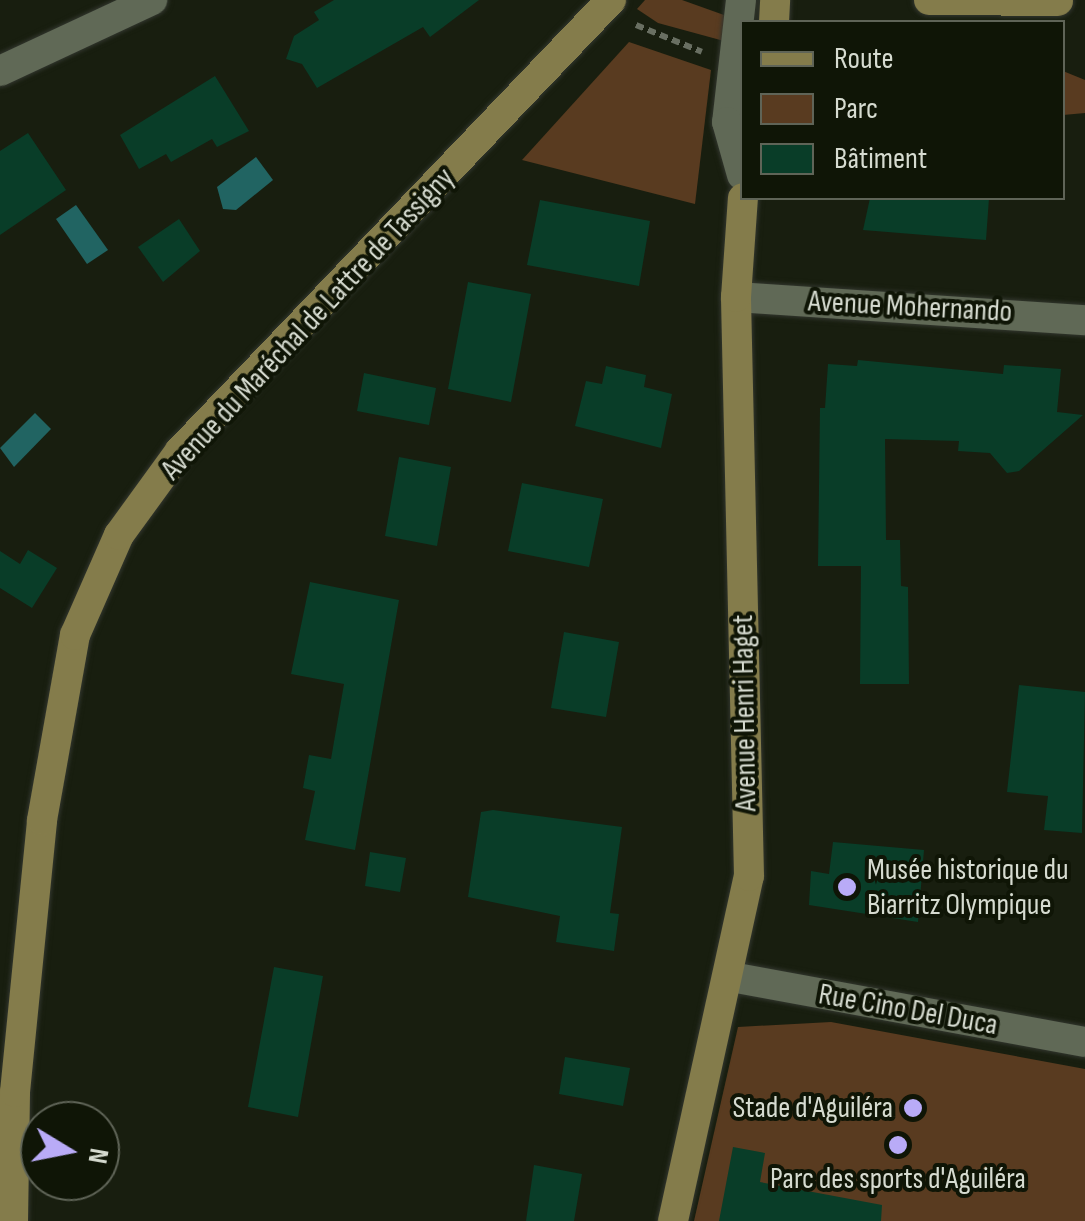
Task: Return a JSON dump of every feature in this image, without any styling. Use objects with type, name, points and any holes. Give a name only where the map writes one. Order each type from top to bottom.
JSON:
[{"type":"main road","points":[[928,0],[1057,1],[1085,14]]},
{"type":"main road","name":"Avenue du Maréchal de Lattre de Tassigny","points":[[14,1221],[15,1092],[42,820],[75,635],[119,534],[180,451],[609,2]]},
{"type":"main road","name":"Avenue Henri Haget","points":[[672,1221],[731,977],[748,876],[736,297],[742,200]]},
{"type":"street","points":[[0,71],[152,0]]},
{"type":"street","points":[[740,168],[727,122],[741,0]]},
{"type":"street","name":"Avenue Mohernando","points":[[736,297],[1085,320]]},
{"type":"street","name":"Rue Cino Del Duca","points":[[731,977],[1085,1042]]},
{"type":"path","points":[[609,2],[651,36],[734,59]]},
{"type":"green space","points":[[645,0],[682,0],[724,15],[724,41],[658,23],[637,9]]},
{"type":"green space","points":[[629,42],[711,70],[695,204],[522,160]]},
{"type":"green space","points":[[1065,72],[1085,80],[1085,113],[1065,115]]},
{"type":"green space","name":"Parc des sports d'Aguiléra","points":[[831,1022],[1085,1069],[1085,1221],[694,1221],[738,1027]]},
{"type":"water","points":[[256,157],[273,180],[236,210],[223,209],[217,187]]},
{"type":"water","points":[[76,205],[108,250],[87,264],[56,219]]},
{"type":"water","points":[[35,413],[51,429],[14,467],[0,448]]},
{"type":"building","points":[[334,0],[479,0],[430,37],[423,27],[317,88],[302,64],[286,59],[294,36],[319,20],[314,12]]},
{"type":"building","points":[[215,76],[249,131],[217,147],[212,139],[171,162],[166,154],[139,169],[120,135]]},
{"type":"building","points":[[28,133],[66,190],[0,235],[0,151]]},
{"type":"building","points":[[540,200],[650,221],[639,286],[527,265]]},
{"type":"building","points":[[870,200],[989,200],[986,240],[863,230]]},
{"type":"building","points":[[179,219],[200,251],[163,282],[138,247]]},
{"type":"building","points":[[468,282],[531,294],[511,402],[448,389]]},
{"type":"building","points":[[858,360],[1003,374],[1004,365],[1061,369],[1057,412],[1083,415],[1019,471],[1007,473],[990,453],[958,451],[959,441],[885,439],[886,540],[900,540],[901,586],[908,587],[909,684],[860,684],[861,566],[818,566],[820,408],[825,408],[828,364],[857,366]]},
{"type":"building","points":[[606,366],[646,375],[644,387],[672,394],[661,448],[575,426],[586,381],[602,384]]},
{"type":"building","points":[[364,373],[436,388],[429,425],[357,411]]},
{"type":"building","points":[[399,457],[451,467],[437,546],[385,536]]},
{"type":"building","points":[[522,483],[603,499],[589,567],[508,551]]},
{"type":"building","points":[[28,550],[57,568],[32,608],[0,588],[0,551],[20,564]]},
{"type":"building","points":[[310,582],[399,600],[355,850],[305,840],[315,791],[303,788],[309,755],[331,759],[344,684],[291,674]]},
{"type":"building","points":[[564,632],[619,642],[606,717],[551,708]]},
{"type":"building","points":[[1019,685],[1085,692],[1082,833],[1044,830],[1048,796],[1007,792]]},
{"type":"building","points":[[493,810],[622,827],[610,913],[619,914],[614,951],[556,942],[560,916],[468,897],[481,812]]},
{"type":"building","points":[[833,842],[924,850],[918,922],[809,905],[811,871],[829,874]]},
{"type":"building","points":[[370,852],[406,858],[400,892],[365,886]]},
{"type":"building","points":[[274,967],[323,976],[298,1117],[248,1107]]},
{"type":"building","points":[[565,1057],[630,1068],[623,1106],[559,1094]]},
{"type":"building","points":[[733,1147],[765,1153],[760,1182],[882,1205],[881,1221],[719,1221]]},
{"type":"building","points":[[534,1165],[582,1174],[574,1221],[526,1221]]},
{"type":"place","name":"Musée historique du Biarritz Olympique","points":[[847,887]]},
{"type":"place","name":"Stade d'Aguiléra","points":[[913,1108]]},
{"type":"place","name":"Parc des sports d'Aguiléra","points":[[898,1145]]}]
